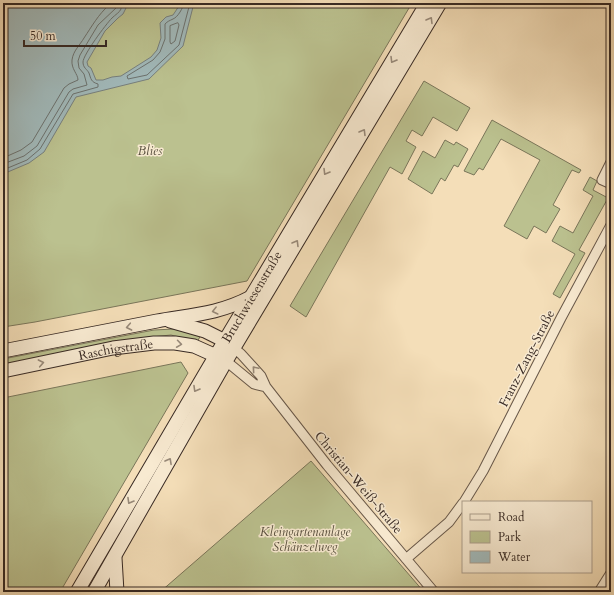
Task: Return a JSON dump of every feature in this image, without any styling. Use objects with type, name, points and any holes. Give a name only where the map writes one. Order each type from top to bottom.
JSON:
[{"type":"main road","name":"Bruchwiesenstraße","points":[[230,344],[251,297],[427,3]]},
{"type":"main road","name":"Bruchwiesenstraße","points":[[77,592],[440,3]]},
{"type":"main road","points":[[167,320],[214,312],[237,305],[251,297]]},
{"type":"main road","name":"Raschigstraße","points":[[3,351],[167,320],[204,331],[230,344]]},
{"type":"main road","name":"Raschigstraße","points":[[3,371],[113,348],[154,343],[175,343],[194,346],[221,358]]},
{"type":"main road","name":"Bruchwiesenstraße","points":[[94,592],[115,558],[221,358]]},
{"type":"main road","points":[[115,558],[117,592]]},
{"type":"street","points":[[611,162],[602,180],[611,184]]},
{"type":"street","name":"Franz-Zang-Straße","points":[[464,501],[483,471],[561,318],[611,226]]},
{"type":"street","name":"Christian-Weiß-Straße","points":[[230,344],[261,376],[266,387],[327,465],[434,592]]},
{"type":"street","name":"Christian-Weiß-Straße","points":[[221,358],[254,384],[266,387]]},
{"type":"street","name":"Franz-Zang-Straße","points":[[406,559],[449,522],[462,504]]},
{"type":"street","points":[[599,592],[611,573]]},
{"type":"green space","name":"Blies","points":[[3,3],[412,3],[247,281],[3,327]]},
{"type":"green space","points":[[424,81],[470,108],[457,131],[433,117],[422,136],[412,130],[406,141],[416,147],[402,174],[390,167],[306,317],[290,306]]},
{"type":"green space","points":[[492,120],[581,170],[579,173],[572,170],[553,205],[560,209],[546,233],[534,226],[527,239],[504,226],[540,160],[501,139],[483,170],[479,168],[474,175],[464,171]]},
{"type":"green space","points":[[445,140],[454,145],[456,142],[468,149],[458,167],[454,165],[445,181],[441,178],[432,194],[408,179],[423,151],[435,158]]},
{"type":"green space","points":[[590,177],[597,181],[593,190],[608,198],[579,250],[585,253],[560,298],[553,294],[575,254],[552,241],[560,226],[573,233],[593,196],[583,190]]},
{"type":"green space","points":[[174,329],[201,335],[197,342],[171,335],[106,343],[3,365],[3,359],[154,330]]},
{"type":"green space","points":[[181,362],[188,373],[60,592],[3,592],[3,398]]},
{"type":"green space","name":"Kleingartenanlage Schänzelweg","points":[[311,461],[424,592],[160,592]]},
{"type":"water","points":[[3,3],[125,3],[126,8],[123,14],[105,31],[87,62],[96,80],[103,80],[121,76],[151,57],[157,50],[161,38],[160,23],[166,17],[173,15],[181,3],[194,3],[183,46],[149,79],[76,97],[44,152],[29,163],[3,174]]}]
